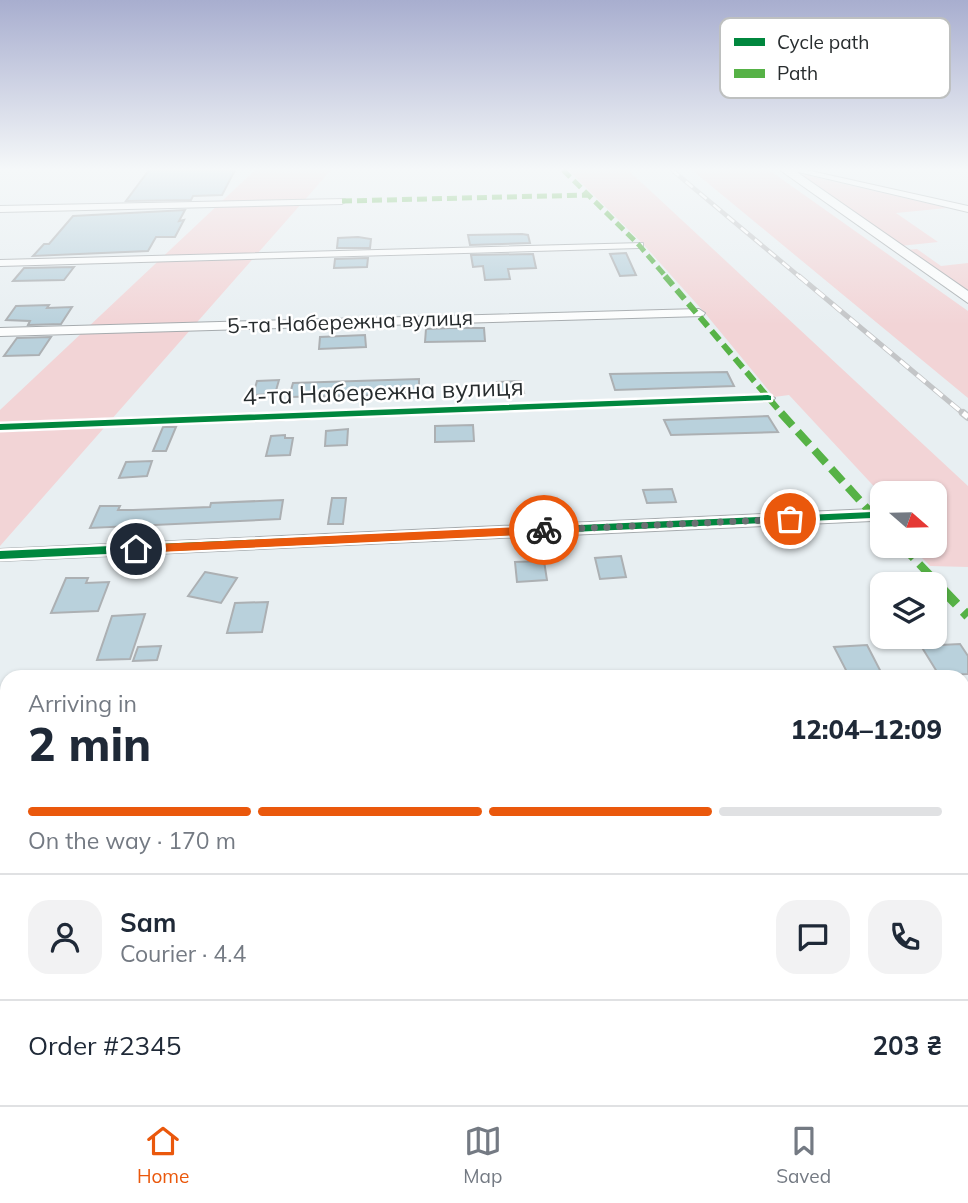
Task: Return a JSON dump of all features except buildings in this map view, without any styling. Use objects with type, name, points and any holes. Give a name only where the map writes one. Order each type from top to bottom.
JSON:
[{"type":"main road","points":[[861,222],[968,298]]},
{"type":"street","points":[[0,263],[639,244]]},
{"type":"street","name":"5-та Набережна вулиця","points":[[0,332],[699,313]]},
{"type":"street","name":"4-та Набережна вулиця","points":[[0,427],[768,398]]},
{"type":"street","points":[[0,555],[870,515]]},
{"type":"shaded area","points":[[200,222],[286,222],[0,546],[0,410]]},
{"type":"shaded area","points":[[620,222],[683,222],[968,486],[968,567],[930,566],[922,558],[947,558],[947,481],[870,482],[789,395],[774,397],[704,312]]},
{"type":"shaded area","points":[[754,222],[842,222],[968,311],[968,398]]},
{"type":"shaded area","points":[[866,222],[908,222],[938,242],[900,246]]},
{"type":"shaded area","points":[[917,249],[941,266],[968,263],[968,292],[906,250]]},
{"type":"railway","points":[[734,222],[801,278]]},
{"type":"railway","points":[[799,276],[965,415]]},
{"type":"railway","points":[[963,413],[968,417]]},
{"type":"marked path","points":[[615,222],[639,245],[768,398],[870,512]]},
{"type":"marked path","points":[[913,558],[968,616]]},
{"type":"cycle path","points":[[0,427],[768,398]]},
{"type":"cycle path","points":[[0,555],[870,515]]},
{"type":"way so far","points":[[544,530],[790,519]]},
{"type":"route","points":[[136,549],[544,530]]}]
